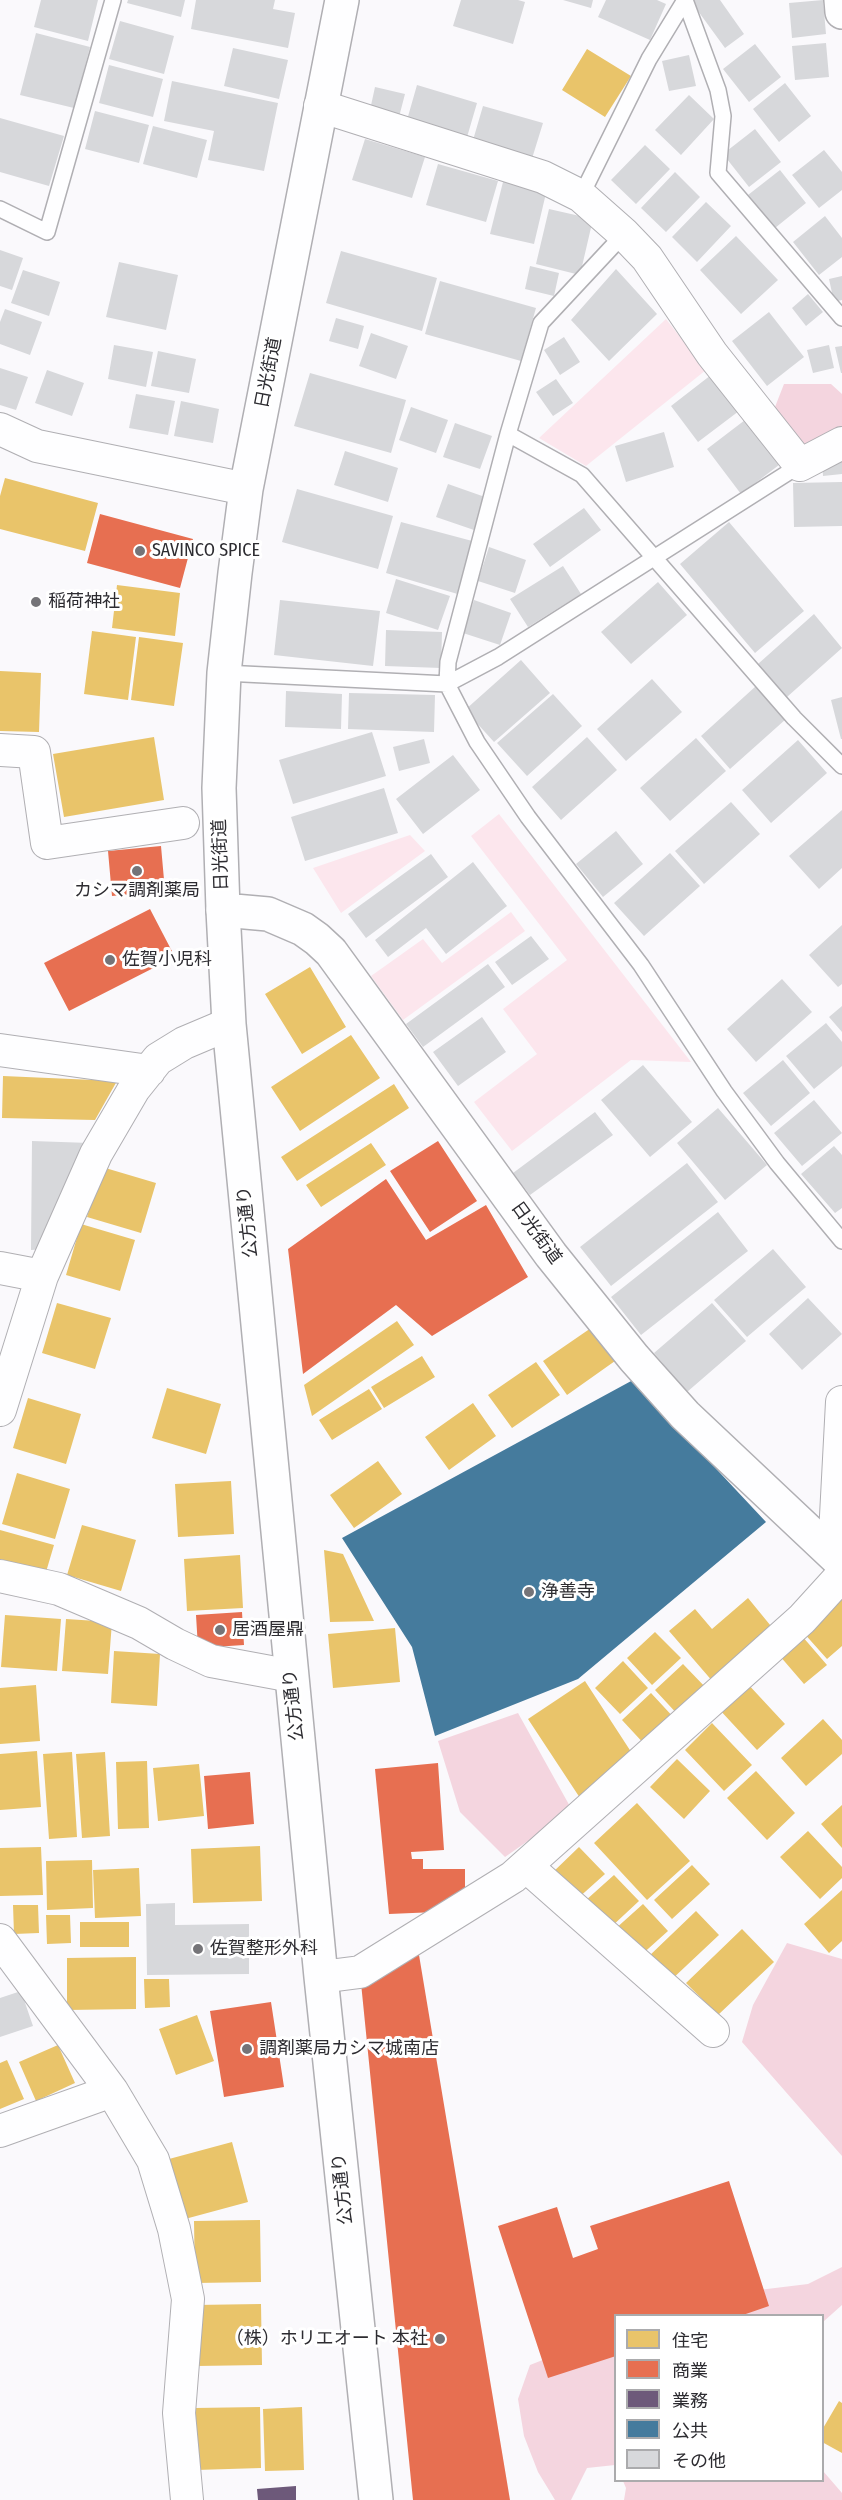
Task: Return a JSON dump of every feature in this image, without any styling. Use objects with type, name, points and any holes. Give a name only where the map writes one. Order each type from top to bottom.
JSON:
[{"type":"main road","name":"日光街道","points":[[342,0],[246,489],[224,673],[219,788],[223,910],[268,914],[303,929],[331,952],[551,1255],[634,1358],[685,1414],[839,1564]]},
{"type":"main road","points":[[841,0],[842,12]]},
{"type":"main road","name":"公方通り","points":[[223,910],[229,1024],[321,1977],[376,2500]]},
{"type":"street","points":[[320,106],[543,177],[581,196],[647,258],[712,354],[800,465],[842,443]]},
{"type":"street","points":[[0,429],[37,446],[246,489]]},
{"type":"street","points":[[0,750],[34,752],[47,843],[183,823]]},
{"type":"street","points":[[0,1410],[42,1276],[96,1154],[134,1089],[158,1059],[184,1043],[229,1024]]},
{"type":"street","points":[[0,1050],[149,1071]]},
{"type":"street","points":[[0,1268],[42,1276]]},
{"type":"street","points":[[321,1977],[360,1972],[513,1878],[802,1619],[839,1564],[842,1402]]},
{"type":"street","points":[[0,1576],[59,1589],[139,1623],[211,1661],[292,1676]]},
{"type":"street","points":[[526,1866],[713,2031]]},
{"type":"street","points":[[0,1940],[112,2091],[153,2160],[174,2229],[188,2299],[179,2413],[187,2500]]},
{"type":"street","points":[[0,2131],[112,2091]]},
{"type":"lane","points":[[0,209],[47,232],[113,0]]},
{"type":"lane","points":[[581,196],[649,59],[685,0]]},
{"type":"lane","points":[[685,0],[718,90],[723,116],[718,173],[842,318]]},
{"type":"lane","points":[[624,234],[541,323],[508,434],[448,662],[447,684],[477,742],[528,817],[641,966],[730,1100],[777,1163],[842,1240]]},
{"type":"lane","points":[[508,434],[582,475],[794,718],[842,766]]},
{"type":"lane","points":[[224,673],[447,684],[498,657],[800,465]]},
{"type":"shaded area","points":[[666,319],[706,370],[586,466],[539,438]]},
{"type":"shaded area","points":[[784,384],[831,384],[842,394],[842,427],[807,447],[775,407]]},
{"type":"shaded area","points":[[499,814],[691,1062],[631,1060],[512,1151],[474,1102],[537,1054],[503,1009],[567,960],[471,836]]},
{"type":"shaded area","points":[[410,835],[425,851],[341,913],[313,868]]},
{"type":"shaded area","points":[[511,912],[525,931],[403,1020],[371,976],[423,939],[442,963]]},
{"type":"shaded area","points":[[518,1713],[572,1810],[505,1857],[460,1812],[438,1741]]},
{"type":"shaded area","points":[[787,1943],[842,1959],[842,2156],[742,2042],[753,2005]]},
{"type":"shaded area","points":[[842,2267],[842,2305],[824,2321],[824,2314],[631,2314],[734,2293],[808,2284]]},
{"type":"shaded area","points":[[614,2322],[614,2465],[587,2468],[571,2500],[555,2500],[538,2472],[524,2436],[518,2399],[530,2365],[583,2344]]},
{"type":"shaded area","points":[[824,2472],[842,2493],[842,2500],[624,2500],[626,2488],[623,2482],[824,2482]]},
{"type":"building: 住宅","points":[[587,49],[631,76],[605,117],[562,90]]},
{"type":"building: 住宅","points":[[5,478],[98,503],[85,551],[0,529],[0,496]]},
{"type":"building: 住宅","points":[[117,585],[180,593],[175,636],[112,628]]},
{"type":"building: 住宅","points":[[92,631],[136,637],[128,700],[84,694]]},
{"type":"building: 住宅","points":[[139,637],[183,643],[174,706],[131,700]]},
{"type":"building: 住宅","points":[[0,671],[41,673],[39,732],[0,731]]},
{"type":"building: 住宅","points":[[154,737],[164,800],[64,817],[53,754]]},
{"type":"building: 住宅","points":[[310,967],[346,1027],[302,1054],[265,994]]},
{"type":"building: 住宅","points":[[351,1035],[380,1078],[300,1131],[271,1087]]},
{"type":"building: 住宅","points":[[3,1076],[117,1081],[95,1120],[2,1118]]},
{"type":"building: 住宅","points":[[394,1084],[409,1108],[297,1181],[281,1157]]},
{"type":"building: 住宅","points":[[371,1143],[386,1165],[321,1207],[306,1185]]},
{"type":"building: 住宅","points":[[102,1167],[156,1183],[141,1233],[87,1217]]},
{"type":"building: 住宅","points":[[81,1224],[135,1240],[120,1291],[66,1275]]},
{"type":"building: 住宅","points":[[57,1303],[111,1318],[95,1369],[42,1353]]},
{"type":"building: 住宅","points":[[397,1321],[414,1345],[312,1416],[304,1385]]},
{"type":"building: 住宅","points":[[591,1328],[615,1361],[567,1395],[543,1361]]},
{"type":"building: 住宅","points":[[422,1356],[435,1377],[384,1408],[371,1387]]},
{"type":"building: 住宅","points":[[536,1362],[560,1395],[512,1428],[488,1395]]},
{"type":"building: 住宅","points":[[167,1388],[221,1404],[206,1454],[152,1438]]},
{"type":"building: 住宅","points":[[369,1389],[382,1409],[332,1440],[319,1420]]},
{"type":"building: 住宅","points":[[28,1398],[81,1414],[66,1464],[13,1448]]},
{"type":"building: 住宅","points":[[473,1403],[496,1436],[449,1470],[425,1437]]},
{"type":"building: 住宅","points":[[378,1461],[402,1494],[354,1528],[330,1495]]},
{"type":"building: 住宅","points":[[17,1473],[70,1489],[55,1539],[2,1524]]},
{"type":"building: 住宅","points":[[231,1481],[234,1534],[178,1537],[175,1484]]},
{"type":"building: 住宅","points":[[82,1525],[136,1540],[121,1591],[67,1575]]},
{"type":"building: 住宅","points":[[0,1530],[54,1545],[46,1572],[0,1559]]},
{"type":"building: 住宅","points":[[324,1550],[343,1554],[374,1621],[330,1622]]},
{"type":"building: 住宅","points":[[240,1555],[243,1608],[187,1611],[184,1559]]},
{"type":"building: 住宅","points":[[842,1594],[842,1646],[827,1659],[802,1631]]},
{"type":"building: 住宅","points":[[748,1598],[775,1631],[714,1683],[669,1631],[695,1609],[712,1629]]},
{"type":"building: 住宅","points":[[5,1615],[61,1619],[57,1671],[1,1667]]},
{"type":"building: 住宅","points":[[66,1619],[112,1622],[108,1674],[62,1671]]},
{"type":"building: 住宅","points":[[395,1628],[400,1682],[333,1688],[328,1634]]},
{"type":"building: 住宅","points":[[655,1632],[681,1658],[652,1685],[627,1658]]},
{"type":"building: 住宅","points":[[802,1636],[827,1665],[804,1684],[779,1655]]},
{"type":"building: 住宅","points":[[114,1651],[160,1654],[157,1706],[111,1703]]},
{"type":"building: 住宅","points":[[623,1661],[648,1688],[620,1714],[595,1688]]},
{"type":"building: 住宅","points":[[683,1664],[708,1690],[680,1717],[655,1690]]},
{"type":"building: 住宅","points":[[585,1681],[637,1761],[580,1798],[528,1719]]},
{"type":"building: 住宅","points":[[746,1682],[785,1724],[757,1750],[718,1708]]},
{"type":"building: 住宅","points":[[36,1685],[40,1741],[0,1744],[0,1688]]},
{"type":"building: 住宅","points":[[651,1693],[676,1720],[647,1747],[622,1720]]},
{"type":"building: 住宅","points":[[823,1719],[842,1740],[842,1754],[806,1786],[781,1758]]},
{"type":"building: 住宅","points":[[712,1723],[752,1765],[724,1791],[685,1750]]},
{"type":"building: 住宅","points":[[37,1751],[41,1807],[0,1810],[0,1754]]},
{"type":"building: 住宅","points":[[72,1752],[77,1837],[49,1839],[43,1754]]},
{"type":"building: 住宅","points":[[105,1752],[110,1836],[82,1838],[76,1754]]},
{"type":"building: 住宅","points":[[677,1759],[710,1791],[684,1819],[650,1787]]},
{"type":"building: 住宅","points":[[147,1761],[149,1828],[118,1829],[116,1762]]},
{"type":"building: 住宅","points":[[199,1764],[204,1816],[158,1821],[153,1768]]},
{"type":"building: 住宅","points":[[756,1771],[795,1813],[767,1840],[727,1798]]},
{"type":"building: 住宅","points":[[637,1803],[690,1861],[647,1900],[594,1843]]},
{"type":"building: 住宅","points":[[842,1805],[842,1848],[821,1824]]},
{"type":"building: 住宅","points":[[808,1831],[842,1867],[842,1878],[820,1899],[780,1857]]},
{"type":"building: 住宅","points":[[260,1846],[262,1901],[193,1903],[191,1849]]},
{"type":"building: 住宅","points":[[41,1847],[43,1895],[0,1896],[0,1848]]},
{"type":"building: 住宅","points":[[579,1847],[605,1874],[576,1900],[551,1874]]},
{"type":"building: 住宅","points":[[92,1860],[93,1908],[47,1910],[46,1861]]},
{"type":"building: 住宅","points":[[692,1865],[710,1884],[672,1919],[654,1900]]},
{"type":"building: 住宅","points":[[139,1868],[141,1916],[95,1918],[93,1870]]},
{"type":"building: 住宅","points":[[614,1875],[639,1901],[610,1928],[585,1901]]},
{"type":"building: 住宅","points":[[842,1890],[842,1941],[829,1953],[804,1924]]},
{"type":"building: 住宅","points":[[643,1904],[668,1931],[639,1957],[614,1930]]},
{"type":"building: 住宅","points":[[13,1905],[38,1905],[39,1933],[14,1934]]},
{"type":"building: 住宅","points":[[696,1911],[719,1935],[669,1982],[647,1958]]},
{"type":"building: 住宅","points":[[46,1915],[70,1915],[71,1943],[47,1944]]},
{"type":"building: 住宅","points":[[80,1922],[129,1922],[129,1947],[80,1947]]},
{"type":"building: 住宅","points":[[742,1929],[774,1962],[718,2015],[686,1983]]},
{"type":"building: 住宅","points":[[136,1957],[136,2009],[67,2010],[67,1958]]},
{"type":"building: 住宅","points":[[144,1979],[169,1979],[170,2007],[145,2008]]},
{"type":"building: 住宅","points":[[197,2015],[214,2061],[176,2075],[159,2029]]},
{"type":"building: 住宅","points":[[58,2045],[75,2083],[36,2101],[19,2062]]},
{"type":"building: 住宅","points":[[7,2060],[24,2099],[0,2109],[0,2063]]},
{"type":"building: 住宅","points":[[232,2142],[248,2202],[185,2219],[169,2159]]},
{"type":"building: 住宅","points":[[260,2220],[261,2282],[195,2283],[194,2221]]},
{"type":"building: 住宅","points":[[261,2304],[262,2365],[197,2366],[195,2305]]},
{"type":"building: 住宅","points":[[839,2401],[842,2403],[842,2453],[824,2443],[824,2427]]},
{"type":"building: 住宅","points":[[260,2407],[261,2468],[196,2470],[195,2408]]},
{"type":"building: 住宅","points":[[302,2407],[304,2470],[265,2471],[263,2409]]},
{"type":"building: 商業","name":"SAVINCO SPICE","points":[[100,514],[193,539],[180,588],[87,563]]},
{"type":"building: 商業","name":"カシマ調剤薬局","points":[[161,846],[165,891],[112,896],[108,851]]},
{"type":"building: 商業","name":"佐賀小児科","points":[[150,909],[175,957],[69,1011],[44,963]]},
{"type":"building: 商業","points":[[438,1141],[477,1201],[430,1232],[390,1171]]},
{"type":"building: 商業","points":[[386,1179],[426,1240],[486,1205],[528,1277],[432,1336],[396,1305],[303,1374],[288,1249]]},
{"type":"building: 商業","name":"居酒屋鼎","points":[[242,1612],[244,1645],[198,1648],[196,1615]]},
{"type":"building: 商業","points":[[438,1763],[444,1850],[411,1852],[412,1859],[423,1859],[423,1869],[465,1869],[465,1889],[436,1912],[389,1914],[375,1769]]},
{"type":"building: 商業","points":[[250,1772],[254,1824],[208,1829],[204,1776]]},
{"type":"building: 商業","name":"（株）ホリエオート 本社","points":[[418,1949],[510,2500],[413,2500],[361,1983]]},
{"type":"building: 商業","name":"調剤薬局カシマ城南店","points":[[271,2002],[284,2087],[224,2097],[210,2011]]},
{"type":"building: 商業","points":[[729,2181],[769,2306],[746,2314],[614,2314],[614,2357],[548,2378],[498,2226],[557,2207],[573,2258],[598,2249],[590,2226]]},
{"type":"building: 業務","points":[[296,2486],[296,2500],[258,2500],[257,2489]]},
{"type":"building: 公共","name":"浄善寺","points":[[633,1380],[766,1522],[578,1679],[435,1736],[412,1647],[342,1538]]},
{"type":"building: その他","points":[[41,0],[98,0],[88,41],[34,27]]},
{"type":"building: その他","points":[[128,0],[185,0],[181,17],[127,3]]},
{"type":"building: その他","points":[[196,0],[275,0],[273,9],[295,13],[288,48],[191,29]]},
{"type":"building: その他","points":[[461,0],[525,2],[513,44],[453,26]]},
{"type":"building: その他","points":[[563,0],[593,0],[591,8]]},
{"type":"building: その他","points":[[606,0],[657,0],[666,4],[650,40],[598,17]]},
{"type":"building: その他","points":[[690,0],[720,0],[744,34],[725,48]]},
{"type":"building: その他","points":[[823,0],[826,34],[792,38],[789,3]]},
{"type":"building: その他","points":[[120,21],[174,36],[164,74],[109,59]]},
{"type":"building: その他","points":[[36,33],[90,47],[74,108],[20,95]]},
{"type":"building: その他","points":[[826,43],[829,77],[795,80],[792,46]]},
{"type":"building: その他","points":[[755,44],[781,77],[749,102],[723,69]]},
{"type":"building: その他","points":[[233,48],[288,60],[279,99],[224,86]]},
{"type":"building: その他","points":[[689,55],[696,86],[669,91],[662,61]]},
{"type":"building: その他","points":[[109,65],[163,79],[153,117],[99,103]]},
{"type":"building: その他","points":[[172,81],[278,103],[264,171],[208,160],[214,131],[164,121]]},
{"type":"building: その他","points":[[785,83],[811,116],[779,142],[753,109]]},
{"type":"building: その他","points":[[417,85],[477,103],[465,144],[405,127]]},
{"type":"building: その他","points":[[375,87],[405,94],[399,117],[370,110]]},
{"type":"building: その他","points":[[689,95],[714,119],[681,155],[655,130]]},
{"type":"building: その他","points":[[483,106],[543,123],[530,165],[471,147]]},
{"type":"building: その他","points":[[95,111],[149,125],[139,163],[85,149]]},
{"type":"building: その他","points":[[0,118],[64,136],[49,186],[0,172]]},
{"type":"building: その他","points":[[153,126],[207,140],[197,178],[143,164]]},
{"type":"building: その他","points":[[755,129],[781,162],[749,187],[723,154]]},
{"type":"building: その他","points":[[365,139],[425,157],[412,198],[352,180]]},
{"type":"building: その他","points":[[645,145],[670,169],[636,204],[611,180]]},
{"type":"building: その他","points":[[824,150],[842,172],[842,190],[819,208],[792,175]]},
{"type":"building: その他","points":[[438,164],[498,181],[486,222],[426,205]]},
{"type":"building: その他","points":[[780,170],[806,203],[775,228],[748,195]]},
{"type":"building: その他","points":[[675,172],[700,197],[666,232],[641,208]]},
{"type":"building: その他","points":[[504,178],[547,189],[534,244],[490,234]]},
{"type":"building: その他","points":[[706,202],[731,226],[697,262],[672,237]]},
{"type":"building: その他","points":[[549,209],[593,219],[580,275],[536,264]]},
{"type":"building: その他","points":[[825,216],[842,238],[842,257],[819,275],[793,242]]},
{"type":"building: その他","points":[[736,236],[778,280],[741,314],[700,270]]},
{"type":"building: その他","points":[[0,250],[23,258],[12,290],[0,286]]},
{"type":"building: その他","points":[[341,251],[437,278],[422,331],[326,303]]},
{"type":"building: その他","points":[[119,262],[178,275],[166,330],[106,317]]},
{"type":"building: その他","points":[[530,266],[559,273],[554,296],[525,289]]},
{"type":"building: その他","points":[[616,269],[657,314],[609,361],[571,320]]},
{"type":"building: その他","points":[[23,270],[60,282],[49,316],[11,303]]},
{"type":"building: その他","points":[[842,276],[842,300],[834,302],[829,279]]},
{"type":"building: その他","points":[[440,281],[536,308],[521,361],[425,334]]},
{"type":"building: その他","points":[[808,294],[823,312],[806,326],[792,308]]},
{"type":"building: その他","points":[[5,309],[42,322],[30,355],[0,344],[0,322]]},
{"type":"building: その他","points":[[769,312],[804,357],[767,386],[732,341]]},
{"type":"building: その他","points":[[336,318],[364,326],[358,349],[329,341]]},
{"type":"building: その他","points":[[371,333],[408,346],[396,379],[359,366]]},
{"type":"building: その他","points":[[564,337],[580,362],[560,375],[544,350]]},
{"type":"building: その他","points":[[114,345],[153,352],[146,387],[108,379]]},
{"type":"building: その他","points":[[829,345],[834,368],[813,373],[807,350]]},
{"type":"building: その他","points":[[842,346],[842,373],[841,373],[835,347]]},
{"type":"building: その他","points":[[158,351],[196,359],[189,393],[151,386]]},
{"type":"building: その他","points":[[0,368],[28,377],[16,410],[0,405]]},
{"type":"building: その他","points":[[47,370],[84,383],[72,416],[35,403]]},
{"type":"building: その他","points":[[310,373],[406,400],[391,453],[294,426]]},
{"type":"building: その他","points":[[711,375],[739,411],[698,442],[671,406]]},
{"type":"building: その他","points":[[556,379],[573,403],[553,416],[536,392]]},
{"type":"building: その他","points":[[136,394],[175,401],[168,435],[129,428]]},
{"type":"building: その他","points":[[181,401],[219,409],[213,443],[174,436]]},
{"type":"building: その他","points":[[411,407],[448,420],[436,453],[399,440]]},
{"type":"building: その他","points":[[745,420],[779,465],[741,494],[707,449]]},
{"type":"building: その他","points":[[455,423],[492,436],[480,469],[443,457]]},
{"type":"building: その他","points":[[664,432],[674,467],[626,482],[615,446]]},
{"type":"building: その他","points":[[345,451],[398,468],[388,502],[334,485]]},
{"type":"building: その他","points":[[842,455],[842,474],[823,476],[822,456]]},
{"type":"building: その他","points":[[842,482],[842,526],[794,527],[793,483]]},
{"type":"building: その他","points":[[448,484],[485,497],[474,530],[436,517]]},
{"type":"building: その他","points":[[297,489],[393,516],[378,569],[282,542]]},
{"type":"building: その他","points":[[584,508],[601,530],[550,567],[533,544]]},
{"type":"building: その他","points":[[401,522],[476,542],[461,595],[386,573]]},
{"type":"building: その他","points":[[729,522],[804,611],[755,653],[680,564]]},
{"type":"building: その他","points":[[489,547],[526,560],[515,593],[478,581]]},
{"type":"building: その他","points":[[563,566],[581,594],[528,627],[510,599]]},
{"type":"building: その他","points":[[396,579],[450,596],[438,630],[386,613]]},
{"type":"building: その他","points":[[658,582],[687,615],[631,664],[601,632]]},
{"type":"building: その他","points":[[280,600],[380,611],[373,666],[274,655]]},
{"type":"building: その他","points":[[474,600],[511,613],[500,645],[463,633]]},
{"type":"building: その他","points":[[814,614],[842,648],[787,697],[758,664]]},
{"type":"building: その他","points":[[386,630],[442,632],[441,668],[385,666]]},
{"type":"building: その他","points":[[521,660],[550,693],[494,742],[465,710]]},
{"type":"building: その他","points":[[652,679],[682,712],[626,761],[597,729]]},
{"type":"building: その他","points":[[756,686],[786,719],[730,769],[701,736]]},
{"type":"building: その他","points":[[286,691],[342,694],[341,729],[285,727]]},
{"type":"building: その他","points":[[349,693],[435,695],[434,732],[348,729]]},
{"type":"building: その他","points":[[553,694],[582,726],[527,776],[497,743]]},
{"type":"building: その他","points":[[842,697],[842,739],[841,739],[831,700]]},
{"type":"building: その他","points":[[372,732],[386,776],[293,804],[279,760]]},
{"type":"building: その他","points":[[587,737],[617,770],[561,820],[532,787]]},
{"type":"building: その他","points":[[696,738],[726,771],[670,821],[640,788]]},
{"type":"building: その他","points":[[424,739],[430,763],[399,771],[393,747]]},
{"type":"building: その他","points":[[798,740],[827,773],[771,823],[742,790]]},
{"type":"building: その他","points":[[453,755],[480,790],[423,834],[396,799]]},
{"type":"building: その他","points":[[384,788],[398,833],[305,861],[291,817]]},
{"type":"building: その他","points":[[731,802],[760,834],[704,884],[675,851]]},
{"type":"building: その他","points":[[842,810],[842,868],[819,889],[789,856]]},
{"type":"building: その他","points":[[616,831],[643,864],[603,897],[576,864]]},
{"type":"building: その他","points":[[670,853],[700,886],[644,936],[614,903]]},
{"type":"building: その他","points":[[431,854],[448,877],[366,938],[348,914]]},
{"type":"building: その他","points":[[473,862],[507,906],[446,954],[426,928],[388,957],[375,940]]},
{"type":"building: その他","points":[[842,925],[842,984],[838,987],[809,955]]},
{"type":"building: その他","points":[[531,936],[549,959],[512,985],[495,962]]},
{"type":"building: その他","points":[[488,964],[505,987],[423,1047],[406,1024]]},
{"type":"building: その他","points":[[782,979],[812,1012],[756,1062],[727,1029]]},
{"type":"building: その他","points":[[842,1006],[842,1032],[829,1017]]},
{"type":"building: その他","points":[[482,1017],[506,1052],[458,1086],[433,1052]]},
{"type":"building: その他","points":[[826,1023],[842,1042],[842,1066],[814,1089],[786,1056]]},
{"type":"building: その他","points":[[783,1060],[810,1093],[771,1126],[743,1093]]},
{"type":"building: その他","points":[[643,1065],[692,1122],[650,1157],[601,1100]]},
{"type":"building: その他","points":[[814,1100],[842,1133],[802,1166],[774,1133]]},
{"type":"building: その他","points":[[718,1108],[767,1165],[725,1200],[677,1143]]},
{"type":"building: その他","points":[[595,1112],[613,1135],[530,1195],[513,1173]]},
{"type":"building: その他","points":[[32,1141],[90,1143],[46,1249],[31,1250]]},
{"type":"building: その他","points":[[834,1146],[842,1155],[842,1208],[835,1213],[801,1174]]},
{"type":"building: その他","points":[[687,1163],[718,1202],[611,1286],[580,1247]]},
{"type":"building: その他","points":[[718,1212],[748,1251],[641,1335],[611,1297]]},
{"type":"building: その他","points":[[773,1249],[806,1287],[747,1337],[714,1300]]},
{"type":"building: その他","points":[[808,1298],[842,1334],[802,1370],[769,1334]]},
{"type":"building: その他","points":[[712,1303],[746,1341],[687,1392],[654,1353]]},
{"type":"building: その他","name":"佐賀整形外科","points":[[175,1903],[175,1925],[249,1924],[249,1974],[147,1975],[146,1904]]},
{"type":"building: その他","points":[[21,1991],[33,2026],[0,2037],[0,1998]]},
{"type":"place","name":"SAVINCO SPICE","points":[[140,551]]},
{"type":"place","name":"稲荷神社","points":[[36,602]]},
{"type":"place","name":"カシマ調剤薬局","points":[[137,871]]},
{"type":"place","name":"佐賀小児科","points":[[110,960]]},
{"type":"place","name":"浄善寺","points":[[529,1592]]},
{"type":"place","name":"居酒屋鼎","points":[[220,1630]]},
{"type":"place","name":"佐賀整形外科","points":[[198,1949]]},
{"type":"place","name":"調剤薬局カシマ城南店","points":[[247,2049]]},
{"type":"place","name":"（株）ホリエオート 本社","points":[[440,2339]]}]
